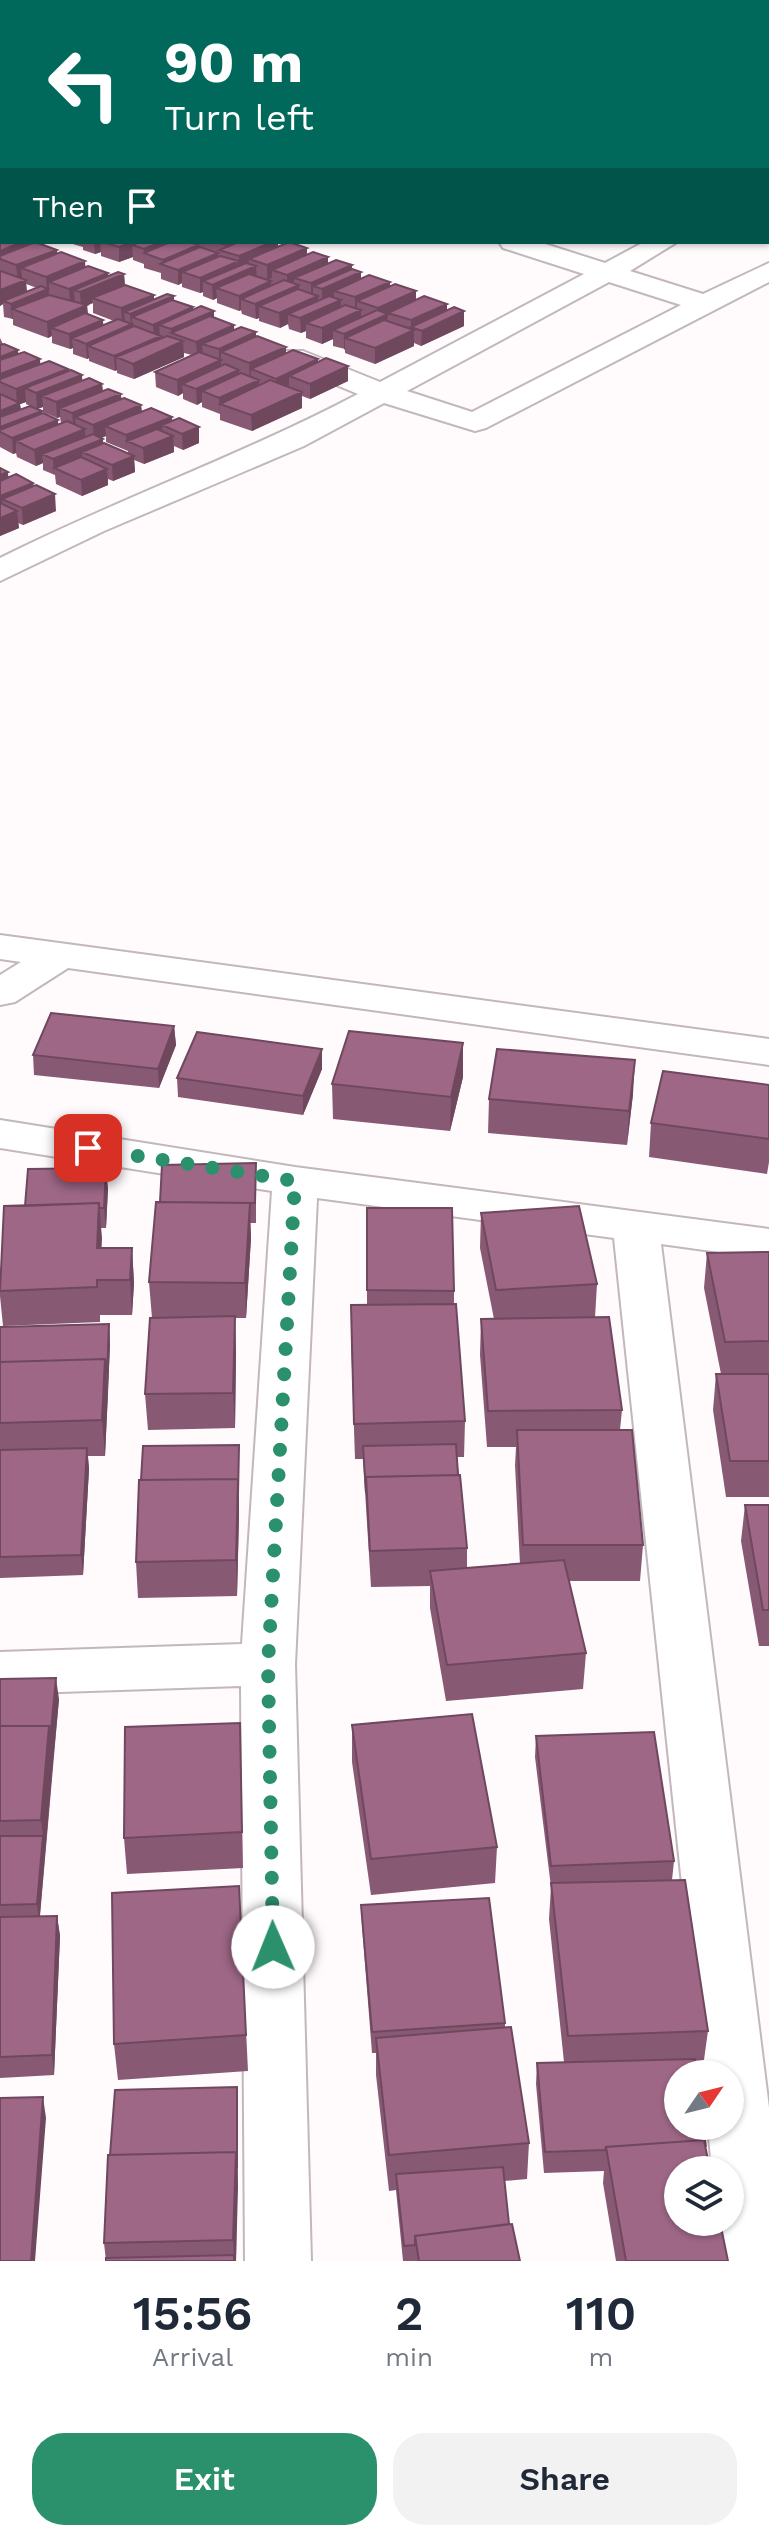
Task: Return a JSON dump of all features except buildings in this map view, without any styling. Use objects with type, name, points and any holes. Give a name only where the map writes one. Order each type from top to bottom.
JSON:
[{"type":"street","points":[[518,244],[601,274],[705,304]]},
{"type":"street","points":[[0,571],[93,524],[244,461],[385,394],[660,244]]},
{"type":"street","points":[[270,347],[385,394],[468,422],[481,422],[769,271]]},
{"type":"street","points":[[468,322],[496,332]]},
{"type":"street","points":[[215,448],[244,461]]},
{"type":"street","points":[[53,505],[93,524]]},
{"type":"street","points":[[0,947],[769,1052]]},
{"type":"street","points":[[0,993],[61,955]]},
{"type":"street","points":[[0,1134],[295,1181],[769,1244]]},
{"type":"street","points":[[278,2261],[268,1664],[295,1181]]},
{"type":"street","points":[[636,1227],[755,2261]]},
{"type":"street","points":[[0,1673],[268,1664]]},
{"type":"route","points":[[88,1148],[295,1181],[268,1664],[273,1947]]}]
